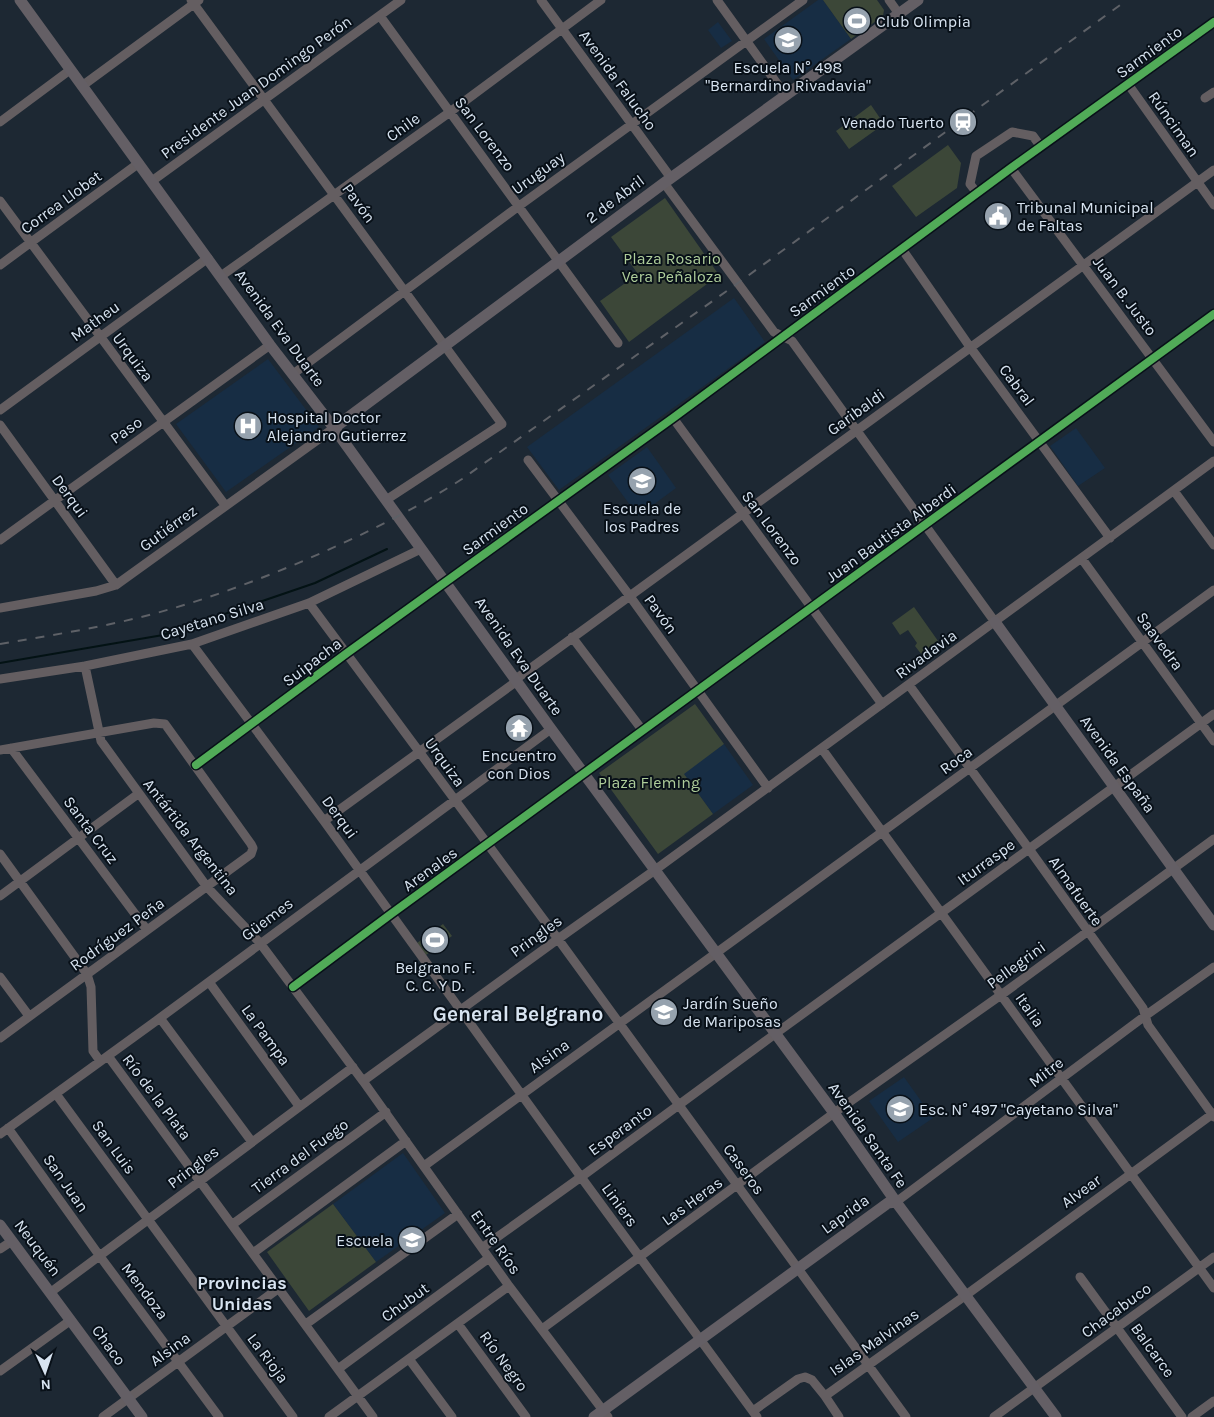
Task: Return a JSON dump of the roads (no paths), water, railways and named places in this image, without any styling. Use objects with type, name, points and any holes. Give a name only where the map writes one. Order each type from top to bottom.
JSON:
[{"type":"main road","name":"Avenida Eva Duarte","points":[[20,0],[655,870]]},
{"type":"main road","name":"2 de Abril","points":[[334,428],[668,180],[918,0]]},
{"type":"main road","name":"Avenida España","points":[[995,622],[1214,925]]},
{"type":"main road","name":"Avenida Santa Fe","points":[[655,870],[834,1113],[896,1202],[1056,1417]]},
{"type":"main road","name":"Laprida","points":[[603,1415],[800,1272],[890,1210],[896,1202]]},
{"type":"main road","name":"Neuquén","points":[[0,1224],[51,1292]]},
{"type":"main road","name":"Chaco","points":[[51,1292],[142,1417]]},
{"type":"street","name":"Presidente Juan Domingo Perón","points":[[152,181],[401,0]]},
{"type":"street","name":"Avenida Falucho","points":[[541,0],[633,124],[668,180],[774,332],[792,341],[995,622]]},
{"type":"street","name":"Chile","points":[[221,276],[450,112],[601,0]]},
{"type":"street","points":[[717,0],[786,96]]},
{"type":"street","name":"Uruguay","points":[[293,374],[519,206],[803,0]]},
{"type":"street","points":[[889,0],[899,14]]},
{"type":"street","points":[[82,86],[195,1]]},
{"type":"street","name":"Pavón","points":[[195,1],[502,424],[386,500]]},
{"type":"street","name":"San Lorenzo","points":[[380,16],[618,343]]},
{"type":"street","name":"Sarmiento","points":[[446,582],[673,418],[1041,146],[1214,22]]},
{"type":"street","points":[[0,122],[70,70]]},
{"type":"street","name":"Rúnciman","points":[[1128,84],[1214,205]]},
{"type":"street","points":[[1205,98],[1214,92]]},
{"type":"street","points":[[977,193],[970,184],[976,156],[1012,132],[1033,136],[1041,146]]},
{"type":"street","name":"Correa Llobet","points":[[0,265],[139,163]]},
{"type":"street","name":"Juan B. Justo","points":[[1011,168],[1214,442]]},
{"type":"street","name":"Garibaldi","points":[[517,680],[629,595],[1214,170]]},
{"type":"street","name":"Urquiza","points":[[0,202],[226,505]]},
{"type":"street","name":"Cabral","points":[[902,250],[970,347],[1110,538]]},
{"type":"street","name":"Matheu","points":[[0,410],[208,258]]},
{"type":"street","name":"Juan Bautista Alberdi","points":[[584,774],[1214,314]]},
{"type":"street","name":"Paso","points":[[0,540],[54,499],[270,345]]},
{"type":"street","name":"San Lorenzo","points":[[673,418],[813,607],[882,704]]},
{"type":"street","name":"Derqui","points":[[0,425],[116,585]]},
{"type":"street","name":"Gutiérrez","points":[[0,608],[96,591],[116,585],[334,428]]},
{"type":"street","name":"Pavón","points":[[528,460],[629,595],[768,788]]},
{"type":"street","name":"Rivadavia","points":[[655,870],[1214,462]]},
{"type":"street","points":[[1174,491],[1214,545]]},
{"type":"street","name":"Cayetano Silva","points":[[0,680],[85,666],[192,644],[309,603],[421,549]]},
{"type":"street","name":"Saavedra","points":[[1082,559],[1214,741]]},
{"type":"street","name":"Suipacha","points":[[196,765],[446,582]]},
{"type":"street","name":"Roca","points":[[716,952],[1214,590]]},
{"type":"street","name":"Urquiza","points":[[309,603],[558,939]]},
{"type":"street","points":[[572,637],[643,731]]},
{"type":"street","name":"Derqui","points":[[192,644],[253,724],[461,1009]]},
{"type":"street","name":"Antártida Argentina","points":[[85,666],[101,741],[207,888],[260,943],[363,1081]]},
{"type":"street","points":[[324,821],[517,680]]},
{"type":"street","name":"Almafuerte","points":[[909,685],[1142,1008],[1148,1025],[1213,1114]]},
{"type":"street","name":"Iturraspe","points":[[775,1034],[1214,714]]},
{"type":"street","points":[[0,750],[154,722],[165,724],[196,765]]},
{"type":"street","name":"Güemes","points":[[0,1134],[551,729]]},
{"type":"street","name":"Santa Cruz","points":[[11,748],[147,930]]},
{"type":"street","name":"Italia","points":[[822,749],[1214,1288]]},
{"type":"street","name":"Rodríguez Peña","points":[[0,1038],[251,854],[251,844],[196,765]]},
{"type":"street","name":"Arenales","points":[[293,987],[584,774]]},
{"type":"street","points":[[0,896],[138,794]]},
{"type":"street","name":"Pellegrini","points":[[834,1113],[1214,839]]},
{"type":"street","name":"Río de la Plata","points":[[0,854],[87,974],[91,987],[93,1052],[104,1058],[200,1180],[373,1417]]},
{"type":"street","name":"Pringles","points":[[363,1081],[655,870]]},
{"type":"street","name":"Caseros","points":[[558,939],[906,1417]]},
{"type":"street","name":"Alsina","points":[[424,1166],[716,952]]},
{"type":"street","name":"Mitre","points":[[896,1202],[1145,1016],[1214,967]]},
{"type":"street","points":[[0,977],[29,1016]]},
{"type":"street","name":"La Pampa","points":[[208,982],[299,1106]]},
{"type":"street","name":"Liniers","points":[[461,1009],[581,1177],[755,1414]]},
{"type":"street","points":[[160,1018],[252,1142]]},
{"type":"street","name":"Esperanto","points":[[482,1248],[775,1034]]},
{"type":"street","name":"Pringles","points":[[51,1292],[353,1067]]},
{"type":"street","name":"Entre Ríos","points":[[363,1081],[603,1415]]},
{"type":"street","name":"San Luis","points":[[56,1094],[149,1219]]},
{"type":"street","name":"Tierra del Fuego","points":[[232,1224],[386,1112]]},
{"type":"street","name":"Las Heras","points":[[542,1329],[738,1186],[834,1113]]},
{"type":"street","name":"Alvear","points":[[966,1295],[1213,1114]]},
{"type":"street","name":"San Juan","points":[[8,1128],[100,1255]]},
{"type":"street","points":[[253,1253],[406,1141]]},
{"type":"street","points":[[306,1324],[458,1214]]},
{"type":"street","name":"La Rioja","points":[[149,1219],[293,1417]]},
{"type":"street","points":[[0,1249],[12,1240]]},
{"type":"street","name":"Mendoza","points":[[100,1255],[220,1417]]},
{"type":"street","name":"Chacabuco","points":[[994,1417],[1214,1257]]},
{"type":"street","name":"Chubut","points":[[338,1369],[489,1258]]},
{"type":"street","name":"Balcarce","points":[[1080,1277],[1182,1417]]},
{"type":"street","points":[[330,1417],[509,1286]]},
{"type":"street","name":"Alsina","points":[[103,1417],[279,1288]]},
{"type":"street","name":"Islas Malvinas","points":[[755,1414],[798,1379],[805,1377],[812,1380],[825,1396],[966,1295]]},
{"type":"street","points":[[0,1371],[71,1320]]},
{"type":"street","name":"Río Negro","points":[[458,1324],[526,1417]]},
{"type":"street","points":[[409,1360],[452,1417]]},
{"type":"street","points":[[825,1396],[839,1417]]},
{"type":"street","points":[[1192,1417],[1214,1401]]},
{"type":"waterway","points":[[0,663],[163,635],[315,583],[387,549]]},
{"type":"railway","points":[[0,644],[120,622],[213,596],[324,552],[423,502],[462,479],[738,283],[1127,0]]},
{"type":"place","name":"Club Olimpia","points":[[857,21]]},
{"type":"place","name":"Escuela N° 498 \"Bernardino Rivadavia\"","points":[[788,40]]},
{"type":"place","name":"Venado Tuerto","points":[[963,122]]},
{"type":"place","name":"Tribunal Municipal de Faltas","points":[[998,216]]},
{"type":"place","name":"Hospital Doctor Alejandro Gutierrez","points":[[248,426]]},
{"type":"place","name":"Escuela de los Padres","points":[[642,481]]},
{"type":"place","name":"Encuentro con Dios","points":[[519,728]]},
{"type":"place","name":"Belgrano F. C. C. Y D.","points":[[435,940]]},
{"type":"place","name":"Jardín Sueño de Mariposas","points":[[664,1012]]},
{"type":"place","name":"Esc. N° 497 \"Cayetano Silva\"","points":[[900,1109]]},
{"type":"place","name":"Escuela","points":[[412,1240]]},
{"type":"district","name":"General Belgrano","points":[[518,1014]]},
{"type":"district","name":"Provincias Unidas","points":[[242,1294]]},
{"type":"park label","name":"Plaza Rosario Vera Peñaloza","points":[[672,267]]},
{"type":"park label","name":"Plaza Fleming","points":[[649,782]]}]
